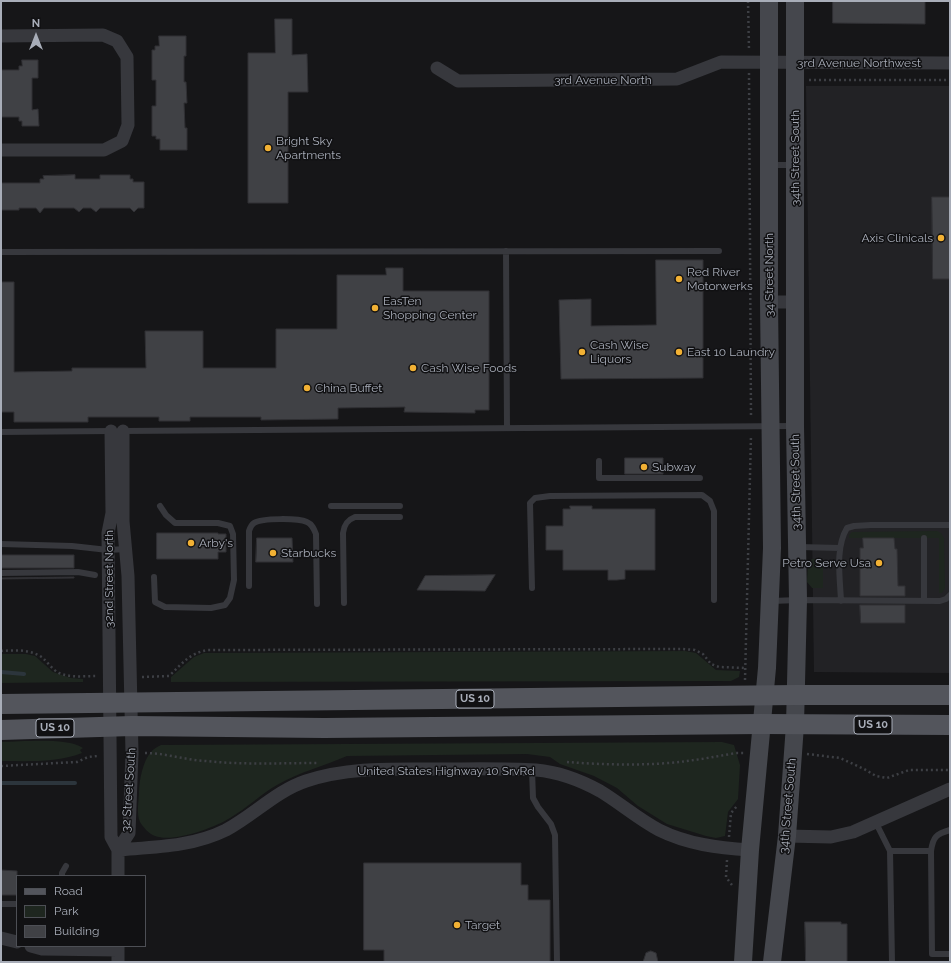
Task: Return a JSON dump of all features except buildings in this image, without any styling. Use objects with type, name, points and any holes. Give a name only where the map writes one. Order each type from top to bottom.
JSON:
[{"type":"main road","name":"34 Street North","points":[[769,1],[769,302],[772,548],[770,602]]},
{"type":"main road","name":"34th Street South","points":[[772,962],[787,836],[795,725],[798,600],[795,426],[795,1]]},
{"type":"main road","points":[[743,962],[750,850],[764,696],[770,602]]},
{"type":"main road","name":"US 10","points":[[1,704],[795,695],[950,695]]},
{"type":"main road","name":"US 10","points":[[1,730],[132,726],[324,728],[761,724],[950,725]]},
{"type":"street","points":[[1,36],[103,35],[117,41],[127,57],[128,125],[122,141],[104,150],[1,150]]},
{"type":"street","name":"3rd Avenue North","points":[[437,68],[458,80],[677,79],[721,62],[749,62],[768,71]]},
{"type":"street","name":"3rd Avenue Northwest","points":[[768,71],[950,63]]},
{"type":"street","points":[[769,302],[795,302]]},
{"type":"street","name":"32nd Street North","points":[[117,431],[128,576],[132,726]]},
{"type":"street","name":"32nd Street North","points":[[117,431],[112,513],[108,533],[108,550],[111,837],[118,850]]},
{"type":"street","name":"32 Street South","points":[[118,850],[129,833],[132,726]]},
{"type":"street","name":"United States Highway 10 SrvRd","points":[[118,850],[186,844],[206,838],[241,821],[289,788],[305,781],[345,771],[376,769],[497,769],[532,770],[559,774],[580,781],[600,791],[658,829],[678,838],[702,845],[728,849],[750,850]]},
{"type":"street","points":[[787,836],[831,837],[853,832],[950,789]]},
{"type":"street","points":[[118,850],[118,875]]},
{"type":"street","points":[[1,938],[16,942]]},
{"type":"street","points":[[35,947],[42,949],[118,953]]},
{"type":"lane","points":[[769,165],[795,164]]},
{"type":"lane","points":[[506,251],[507,428]]},
{"type":"lane","points":[[1,252],[718,251]]},
{"type":"lane","points":[[1,432],[795,426]]},
{"type":"lane","points":[[599,461],[599,478],[700,478]]},
{"type":"lane","points":[[532,588],[530,503],[535,498],[550,496],[702,495],[710,501],[714,511],[714,600]]},
{"type":"lane","points":[[154,577],[155,602],[165,607],[211,608],[225,605],[230,598],[234,580],[233,534],[230,526],[218,523],[175,523],[166,515],[160,506]]},
{"type":"lane","points":[[331,506],[400,506]]},
{"type":"lane","points":[[344,604],[344,526],[348,520],[355,517],[400,517]]},
{"type":"lane","points":[[249,586],[249,531],[251,526],[255,522],[261,520],[298,519],[308,522],[313,526],[316,534],[317,604]]},
{"type":"lane","points":[[841,601],[840,548],[845,532],[848,528],[854,526],[950,525],[950,529]]},
{"type":"lane","points":[[924,538],[924,601]]},
{"type":"lane","points":[[1,544],[72,546],[108,550],[126,549]]},
{"type":"lane","points":[[797,547],[840,548]]},
{"type":"lane","points":[[1,573],[78,572],[95,575]]},
{"type":"lane","points":[[770,602],[798,600],[940,601],[946,599],[950,595]]},
{"type":"lane","points":[[532,770],[533,798],[538,808],[551,824],[555,835],[557,962]]},
{"type":"lane","points":[[876,823],[890,851],[892,962]]},
{"type":"lane","points":[[950,830],[938,835],[932,840],[931,851],[932,954],[950,954]]},
{"type":"lane","points":[[890,851],[931,851]]},
{"type":"lane","points":[[62,875],[66,866]]},
{"type":"lane","points":[[1,904],[16,904]]},
{"type":"path","points":[[131,677],[170,676],[187,659],[197,652],[208,650],[683,649],[695,650],[703,654],[711,664],[719,667],[746,668],[751,426],[748,1]]},
{"type":"path","points":[[749,80],[768,71]]},
{"type":"path","points":[[795,71],[950,80]]},
{"type":"path","points":[[1,650],[22,650],[32,652],[42,657],[59,673],[74,676],[109,677]]},
{"type":"path","points":[[816,754],[840,758],[876,776],[887,778],[909,770],[950,770]]},
{"type":"path","points":[[1,766],[77,762],[88,757],[110,755]]},
{"type":"shaded area","points":[[806,86],[950,86],[950,673],[814,672]]},
{"type":"green space","points":[[937,531],[941,533],[944,538],[945,588],[942,593],[939,593],[939,538],[849,538],[849,535],[852,532]]},
{"type":"green space","points":[[822,558],[823,588],[812,588],[807,582],[808,563],[812,559]]},
{"type":"green space","points":[[685,651],[696,653],[716,670],[740,671],[739,677],[731,681],[171,682],[171,677],[194,657],[204,653]]},
{"type":"green space","points":[[1,654],[26,654],[35,656],[53,672],[71,678],[83,679],[83,682],[1,683]]},
{"type":"green space","points":[[55,741],[66,742],[83,748],[80,750],[82,753],[52,760],[1,761],[1,742]]},
{"type":"green space","points":[[722,742],[734,745],[740,765],[738,799],[728,812],[725,836],[716,838],[667,824],[638,806],[617,788],[594,776],[560,764],[550,757],[527,754],[347,756],[285,780],[223,822],[204,830],[172,838],[163,838],[153,835],[141,824],[138,815],[142,771],[148,756],[155,748],[161,745]]},
{"type":"waterway","points":[[1,672],[24,674]]},
{"type":"waterway","points":[[1,783],[75,783]]},
{"type":"place","name":"Bright Sky Apartments","points":[[268,148]]},
{"type":"place","name":"Axis Clinicals","points":[[941,238]]},
{"type":"place","name":"Red River Motorwerks","points":[[679,279]]},
{"type":"place","name":"EasTen Shopping Center","points":[[375,308]]},
{"type":"place","name":"Cash Wise Liquors","points":[[582,352]]},
{"type":"place","name":"East 10 Laundry","points":[[679,352]]},
{"type":"place","name":"Cash Wise Foods","points":[[413,368]]},
{"type":"place","name":"China Buffet","points":[[307,388]]},
{"type":"place","name":"Subway","points":[[644,467]]},
{"type":"place","name":"Arby's","points":[[191,543]]},
{"type":"place","name":"Starbucks","points":[[273,553]]},
{"type":"place","name":"Petro Serve Usa","points":[[879,563]]},
{"type":"place","name":"Target","points":[[457,925]]}]
